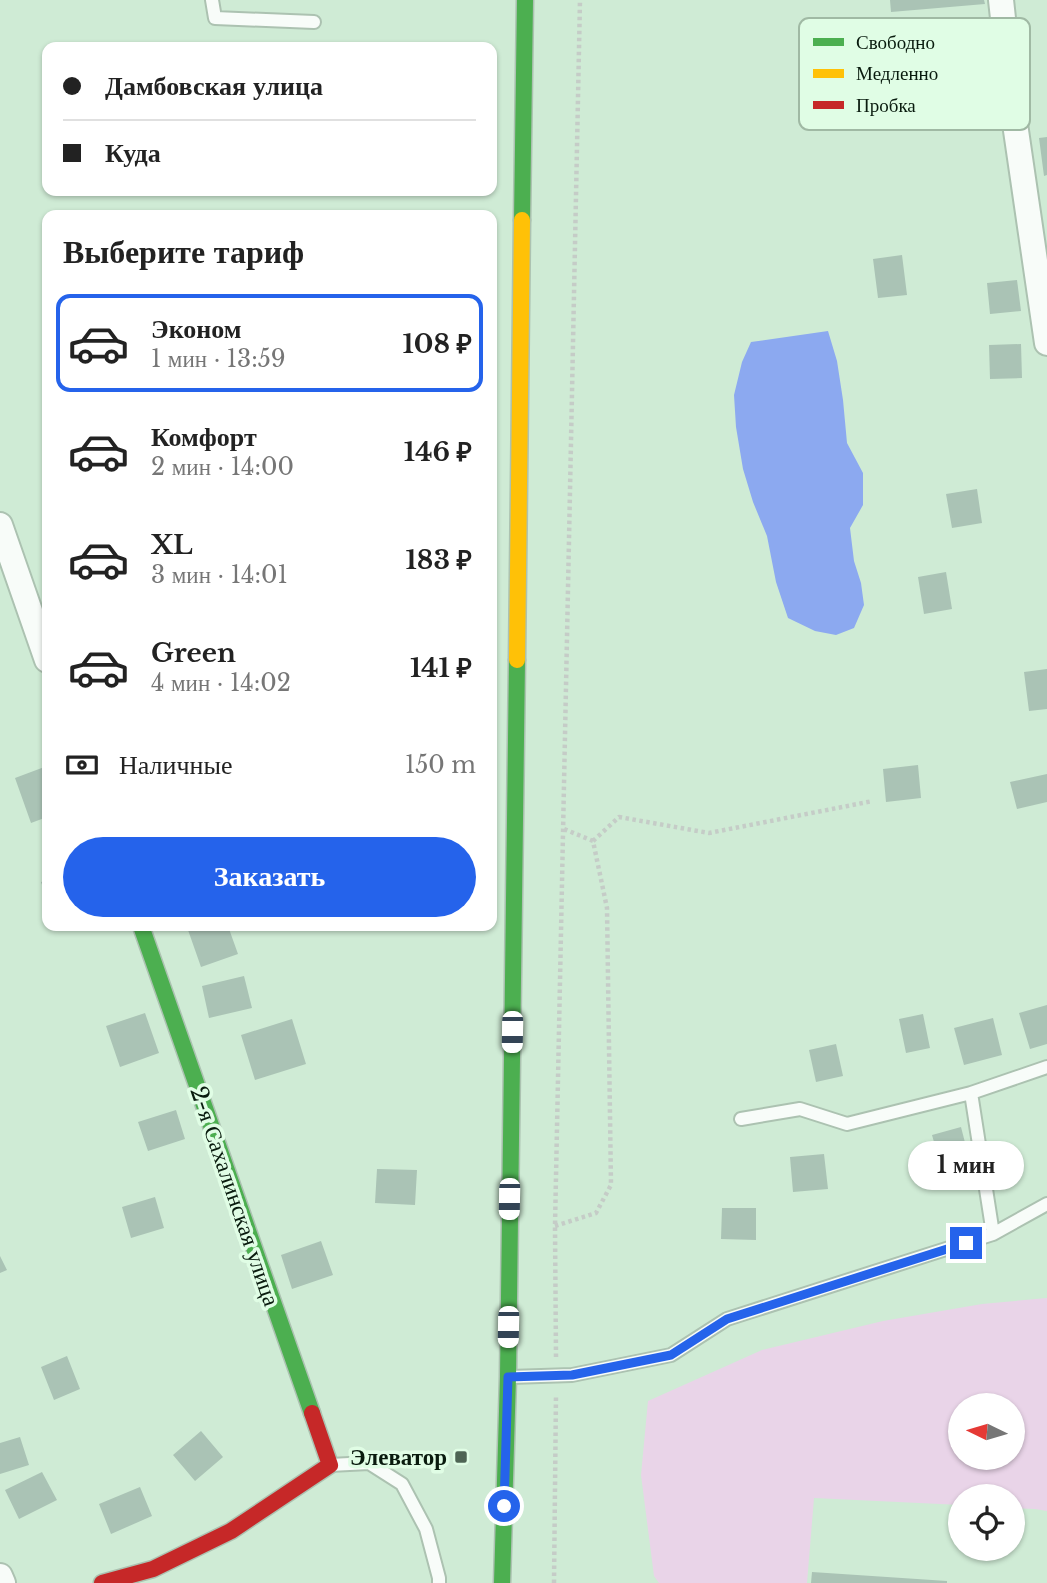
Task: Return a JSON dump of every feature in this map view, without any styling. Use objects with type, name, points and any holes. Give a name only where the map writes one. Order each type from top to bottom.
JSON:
[{"type":"main road","points":[[502,1583],[508,1377],[525,0]]},
{"type":"main road","name":"2-я Сахалинская улица","points":[[143,931],[330,1465]]},
{"type":"main road","points":[[102,1583],[153,1569],[231,1531],[330,1465]]},
{"type":"street","points":[[1001,0],[1003,18]]},
{"type":"street","points":[[1017,130],[1040,243],[1047,343]]},
{"type":"street","points":[[0,525],[42,646]]},
{"type":"street","points":[[0,1576],[3,1583]]},
{"type":"lane","points":[[212,0],[215,18],[314,22]]},
{"type":"lane","points":[[741,1119],[800,1109],[847,1124],[971,1093],[1047,1067]]},
{"type":"lane","points":[[971,1093],[993,1234]]},
{"type":"lane","points":[[508,1377],[572,1375],[671,1355],[727,1319],[993,1234],[1047,1204]]},
{"type":"lane","points":[[330,1465],[369,1463],[402,1484],[426,1529],[439,1583]]},
{"type":"path","points":[[554,1583],[557,1376],[555,1226],[580,0]]},
{"type":"path","points":[[593,841],[620,817],[709,833],[873,801]]},
{"type":"path","points":[[564,829],[593,841]]},
{"type":"path","points":[[555,1226],[596,1213],[611,1185],[607,908],[593,841]]},
{"type":"shaded area","points":[[1047,1298],[1047,1511],[1025,1509],[1025,1484],[948,1484],[948,1504],[814,1498],[807,1583],[659,1583],[654,1576],[641,1475],[648,1401],[762,1350],[883,1321],[982,1304]]},
{"type":"water","points":[[828,331],[837,361],[847,443],[863,473],[863,505],[850,528],[864,605],[854,628],[836,635],[815,631],[788,618],[776,582],[767,536],[743,469],[734,395],[742,362],[751,342]]},
{"type":"building","points":[[890,0],[984,0],[985,4],[891,12]]},
{"type":"building","points":[[1047,137],[1047,175],[1044,176],[1039,138]]},
{"type":"building","points":[[902,255],[907,295],[878,298],[873,259]]},
{"type":"building","points":[[1017,280],[1021,311],[990,314],[987,283]]},
{"type":"building","points":[[1021,344],[1022,378],[990,379],[989,345]]},
{"type":"building","points":[[977,489],[982,523],[952,528],[946,494]]},
{"type":"building","points":[[946,572],[952,609],[924,614],[918,577]]},
{"type":"building","points":[[1047,669],[1047,709],[1029,711],[1024,672]]},
{"type":"building","points":[[918,765],[921,798],[886,802],[883,769]]},
{"type":"building","points":[[42,768],[42,819],[31,823],[15,778]]},
{"type":"building","points":[[1047,774],[1047,802],[1017,809],[1010,782]]},
{"type":"building","points":[[188,931],[230,931],[238,954],[201,967]]},
{"type":"building","points":[[244,976],[252,1008],[209,1018],[202,986]]},
{"type":"building","points":[[1047,1005],[1047,1044],[1030,1049],[1019,1013]]},
{"type":"building","points":[[145,1013],[159,1053],[120,1067],[106,1026]]},
{"type":"building","points":[[923,1014],[930,1048],[906,1053],[899,1019]]},
{"type":"building","points":[[993,1018],[1002,1055],[964,1065],[954,1028]]},
{"type":"building","points":[[292,1019],[306,1064],[255,1080],[241,1035]]},
{"type":"building","points":[[836,1044],[843,1076],[816,1082],[809,1050]]},
{"type":"building","points":[[176,1110],[185,1139],[148,1151],[138,1122]]},
{"type":"building","points":[[961,1127],[970,1162],[942,1170],[932,1135]]},
{"type":"building","points":[[824,1154],[828,1189],[793,1192],[790,1157]]},
{"type":"building","points":[[377,1169],[417,1170],[415,1205],[375,1203]]},
{"type":"building","points":[[155,1197],[164,1228],[131,1238],[122,1207]]},
{"type":"building","points":[[722,1208],[756,1208],[756,1240],[721,1239]]},
{"type":"building","points":[[321,1241],[333,1275],[292,1289],[281,1255]]},
{"type":"building","points":[[0,1256],[7,1270],[0,1273]]},
{"type":"building","points":[[67,1356],[80,1389],[54,1400],[41,1367]]},
{"type":"building","points":[[201,1431],[223,1457],[195,1481],[173,1455]]},
{"type":"building","points":[[20,1437],[29,1465],[0,1474],[0,1443]]},
{"type":"building","points":[[42,1472],[57,1500],[19,1519],[5,1490]]},
{"type":"building","points":[[140,1487],[152,1516],[111,1534],[99,1504]]},
{"type":"building","points":[[812,1572],[947,1581],[947,1583],[811,1583]]},
{"type":"traffic: fast","points":[[522,220],[525,0]]},
{"type":"traffic: fast","points":[[502,1583],[508,1377],[517,660]]},
{"type":"traffic: fast","points":[[143,931],[312,1413]]},
{"type":"traffic: slow","points":[[517,660],[522,220]]},
{"type":"traffic: jam","points":[[102,1583],[153,1569],[231,1531],[330,1465],[312,1413]]},
{"type":"place","name":"Элеватор","points":[[461,1457]]},
{"type":"route","points":[[504,1506],[508,1377],[572,1375],[671,1355],[727,1319],[966,1243]]}]
